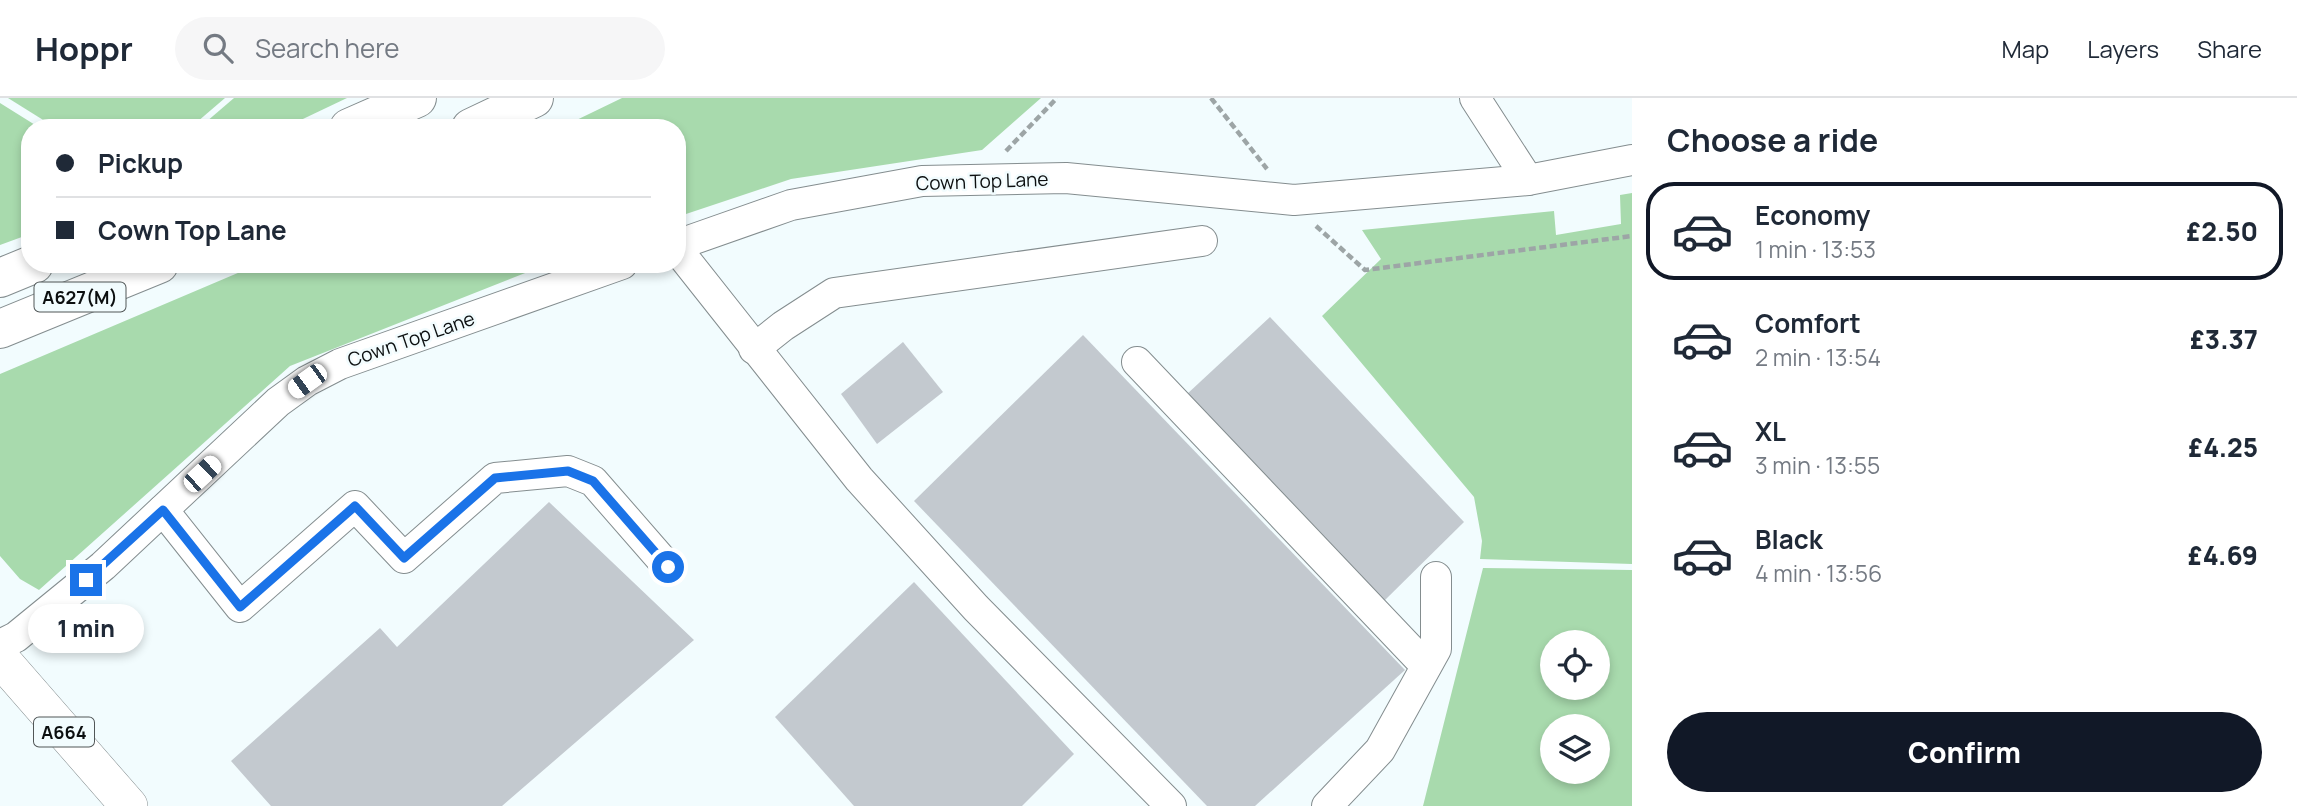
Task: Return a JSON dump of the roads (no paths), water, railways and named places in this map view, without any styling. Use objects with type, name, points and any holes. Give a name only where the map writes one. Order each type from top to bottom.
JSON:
[{"type":"highway","points":[[369,119],[417,98]]},
{"type":"highway","points":[[490,119],[534,98]]},
{"type":"highway","name":"A627(M)","points":[[0,278],[21,269]]},
{"type":"highway","name":"A627(M)","points":[[0,329],[137,273]]},
{"type":"main road","name":"A664","points":[[0,658],[129,806]]},
{"type":"lane","points":[[1475,98],[1528,180]]},
{"type":"lane","name":"Cown Top Lane","points":[[686,244],[791,205],[922,181],[1066,178],[1294,201],[1528,180],[1632,160]]},
{"type":"lane","points":[[754,349],[783,326],[834,293],[1202,242]]},
{"type":"lane","points":[[686,259],[754,349],[859,479],[975,608],[1171,806]]},
{"type":"lane","name":"Cown Top Lane","points":[[0,645],[16,637],[103,566],[278,402],[307,381],[340,364],[597,273]]},
{"type":"lane","points":[[1137,362],[1426,666]]},
{"type":"lane","points":[[163,510],[240,607],[355,506],[404,558],[495,478],[568,471],[593,481],[668,567]]},
{"type":"lane","points":[[1328,806],[1380,750],[1436,649],[1436,577]]}]
